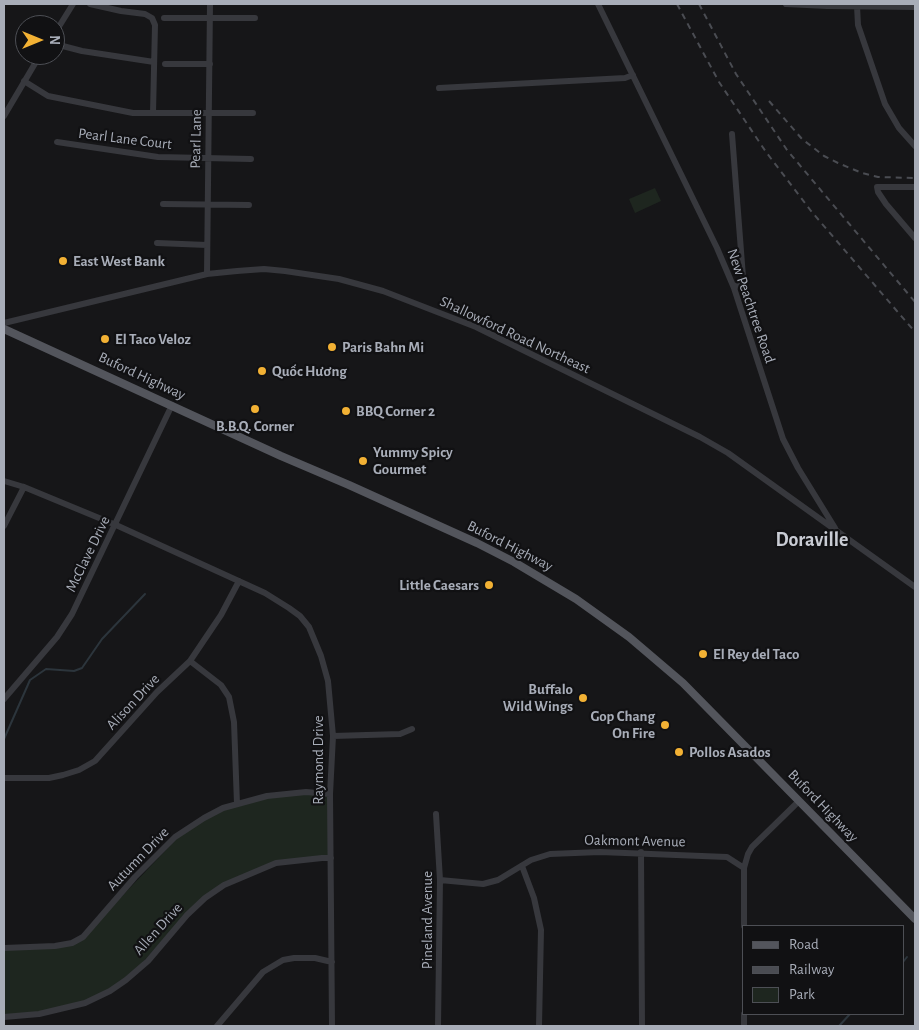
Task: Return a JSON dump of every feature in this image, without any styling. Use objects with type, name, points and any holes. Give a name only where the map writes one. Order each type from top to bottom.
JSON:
[{"type":"main road","name":"Buford Highway","points":[[4,329],[281,456],[477,543],[550,582],[606,619],[665,666],[731,730],[915,919]]},
{"type":"street","points":[[65,17],[73,4]]},
{"type":"street","points":[[90,4],[146,14],[152,18],[155,25],[153,112]]},
{"type":"street","name":"Pearl Lane","points":[[207,274],[210,4]]},
{"type":"street","name":"New Peachtree Road","points":[[598,4],[713,239],[734,288],[784,439],[798,468],[837,531],[915,586]]},
{"type":"street","points":[[786,4],[915,7]]},
{"type":"street","points":[[857,6],[858,26],[885,104],[899,128],[915,146]]},
{"type":"street","points":[[164,18],[255,18]]},
{"type":"street","points":[[65,47],[154,62]]},
{"type":"street","points":[[165,64],[210,64]]},
{"type":"street","points":[[4,116],[34,65]]},
{"type":"street","points":[[439,88],[626,78],[633,75]]},
{"type":"street","points":[[24,81],[48,96],[134,112],[253,113]]},
{"type":"street","points":[[732,134],[743,277],[742,281],[734,288]]},
{"type":"street","name":"Pearl Lane Court","points":[[56,142],[158,157],[251,159]]},
{"type":"street","points":[[915,187],[877,187],[886,204],[915,238]]},
{"type":"street","points":[[163,204],[249,205]]},
{"type":"street","points":[[157,243],[207,245]]},
{"type":"street","name":"Shallowford Road Northeast","points":[[4,323],[207,274],[264,269],[339,279],[383,291],[476,327],[700,437],[728,453],[837,531]]},
{"type":"street","name":"McClave Drive","points":[[4,699],[57,637],[72,614],[172,405]]},
{"type":"street","name":"Raymond Drive","points":[[4,482],[24,487],[116,525],[265,593],[300,616],[308,627],[321,656],[328,681],[333,736],[330,794],[332,1026]]},
{"type":"street","points":[[4,526],[24,487]]},
{"type":"street","name":"Alison Drive","points":[[4,778],[49,778],[79,770],[95,761],[157,692],[190,661],[221,615],[239,581]]},
{"type":"street","points":[[190,661],[208,677],[221,685],[229,697],[234,722],[237,804]]},
{"type":"street","points":[[333,736],[400,734],[412,730]]},
{"type":"street","name":"Autumn Drive","points":[[4,948],[54,946],[72,943],[83,937],[135,877],[174,837],[222,808],[267,796],[306,792],[330,794]]},
{"type":"street","points":[[744,925],[744,868],[752,847],[799,801]]},
{"type":"street","name":"Pineland Avenue","points":[[436,814],[440,880],[438,1026]]},
{"type":"street","name":"Oakmont Avenue","points":[[440,880],[483,884],[498,880],[531,860],[550,854],[600,852],[641,852],[727,857],[744,868]]},
{"type":"street","points":[[641,852],[642,1026]]},
{"type":"street","name":"Allen Drive","points":[[4,1016],[39,1014],[86,1003],[110,991],[126,980],[148,961],[187,915],[224,884],[276,863],[331,858]]},
{"type":"street","points":[[522,866],[534,898],[541,930],[540,1026]]},
{"type":"street","points":[[217,1026],[263,972],[283,960],[314,958],[332,962]]},
{"type":"green space","points":[[655,188],[661,201],[635,213],[629,199]]},
{"type":"green space","points":[[330,793],[331,858],[276,863],[230,881],[187,913],[124,983],[90,1001],[55,1011],[4,1017],[4,949],[59,946],[82,938],[191,824],[243,801],[276,794]]},
{"type":"waterway","points":[[4,739],[30,680],[46,669],[74,671],[82,668],[102,639],[145,594]]},
{"type":"waterway","points":[[904,961],[907,957]]},
{"type":"waterway","points":[[839,1026],[849,1015]]},
{"type":"railway","points":[[677,4],[719,82],[766,152],[811,211],[915,332]]},
{"type":"railway","points":[[699,4],[736,74],[787,150],[915,302]]},
{"type":"railway","points":[[769,101],[802,139],[824,156],[862,173],[878,177],[915,178]]},
{"type":"place","name":"East West Bank","points":[[63,261]]},
{"type":"place","name":"El Taco Veloz","points":[[105,339]]},
{"type":"place","name":"Paris Bahn Mi","points":[[332,347]]},
{"type":"place","name":"Quốc Hương","points":[[262,371]]},
{"type":"place","name":"B.B.Q. Corner","points":[[255,409]]},
{"type":"place","name":"BBQ Corner 2","points":[[346,411]]},
{"type":"place","name":"Yummy Spicy Gourmet","points":[[363,461]]},
{"type":"place","name":"Little Caesars","points":[[489,585]]},
{"type":"place","name":"El Rey del Taco","points":[[703,654]]},
{"type":"place","name":"Buffalo Wild Wings","points":[[583,698]]},
{"type":"place","name":"Gop Chang On Fire","points":[[665,725]]},
{"type":"place","name":"Pollos Asados","points":[[679,752]]},
{"type":"district","name":"Doraville","points":[[812,540]]}]
